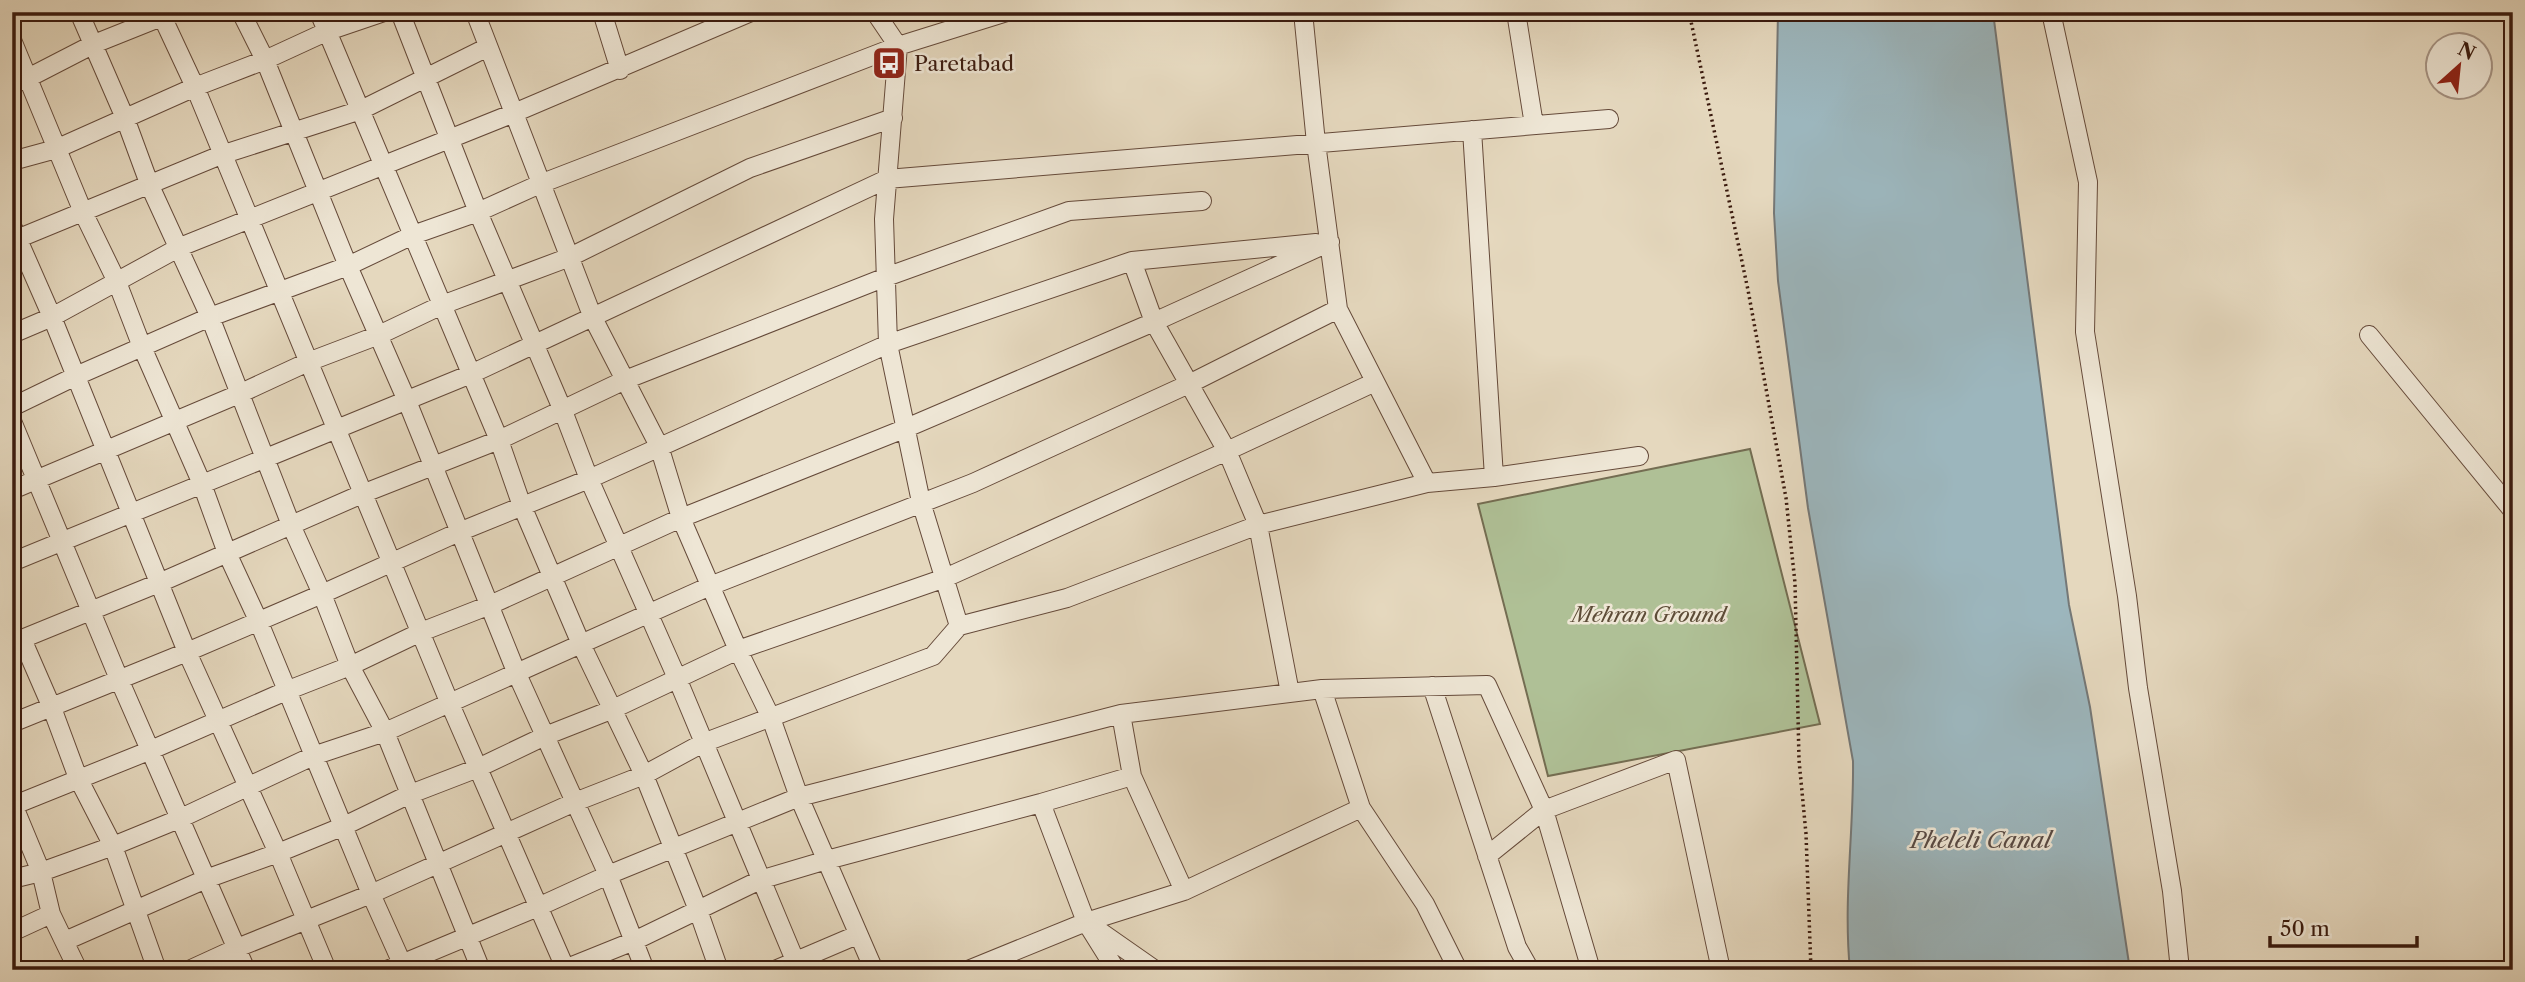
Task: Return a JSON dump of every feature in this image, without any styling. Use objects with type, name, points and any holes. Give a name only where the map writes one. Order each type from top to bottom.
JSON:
[{"type":"street","points":[[79,12],[125,118],[150,186],[210,317],[264,458],[350,666],[385,732],[408,795],[481,970]]},
{"type":"street","points":[[242,12],[265,60],[348,266],[407,401],[517,674],[608,875],[645,970]]},
{"type":"street","points":[[320,12],[581,644],[644,775],[719,970]]},
{"type":"street","points":[[12,161],[56,149],[328,31],[384,12]]},
{"type":"street","points":[[400,12],[478,212],[589,479],[677,678],[797,966]]},
{"type":"street","points":[[475,12],[593,318],[659,446],[681,518],[738,650],[771,718],[799,797],[874,970]]},
{"type":"street","points":[[602,12],[620,70]]},
{"type":"street","points":[[12,334],[52,317],[180,247],[620,70],[729,17],[751,12]]},
{"type":"street","points":[[875,12],[898,46],[884,219],[888,344],[920,502],[959,626]]},
{"type":"street","points":[[12,407],[210,317],[348,266],[414,235],[478,212],[540,184],[898,46],[1007,12]]},
{"type":"street","points":[[1303,12],[1316,143],[1338,309],[1427,483]]},
{"type":"street","points":[[1516,12],[1534,125]]},
{"type":"street","points":[[2051,12],[2088,182],[2085,332],[2127,596],[2138,688],[2172,891],[2180,970]]},
{"type":"street","points":[[20,80],[94,44],[165,14],[362,494],[564,969],[634,942],[760,880],[827,859],[1041,803],[1132,776]]},
{"type":"street","points":[[12,40],[20,80],[56,149],[117,282],[173,421],[202,484],[227,553],[258,620],[344,826],[398,967],[608,875],[799,797],[1121,714],[1322,689],[1487,685],[1544,810],[1591,970]]},
{"type":"street","points":[[327,970],[278,853],[187,652],[52,317],[14,235],[83,212],[221,155],[361,110],[488,47]]},
{"type":"street","points":[[12,489],[239,394],[308,362],[379,335],[442,305],[570,257],[750,169],[893,118]]},
{"type":"street","points":[[12,562],[471,374],[887,179],[1609,119]]},
{"type":"street","points":[[1472,130],[1494,477]]},
{"type":"street","points":[[157,970],[113,846],[78,778],[52,708],[17,641],[159,583],[362,494],[499,440],[625,380],[886,277],[1069,211],[1202,201]]},
{"type":"street","points":[[12,723],[187,652],[459,532],[589,479],[888,344],[1132,261],[1330,242]]},
{"type":"street","points":[[78,970],[51,914],[41,872],[13,804],[151,750],[350,666],[681,518],[904,429],[1154,322],[1330,242]]},
{"type":"street","points":[[1132,261],[1154,322],[1191,383],[1227,451],[1258,525],[1290,693]]},
{"type":"street","points":[[12,879],[41,872],[113,846],[313,756],[385,732],[450,704],[710,586],[973,483],[1191,383],[1338,309]]},
{"type":"street","points":[[2369,335],[2513,511]]},
{"type":"street","points":[[65,941],[206,879],[344,826],[408,795],[478,768],[545,736],[611,710],[738,650],[945,579],[1375,382]]},
{"type":"street","points":[[12,421],[178,819],[246,970]]},
{"type":"street","points":[[188,970],[370,894],[575,802],[644,775],[703,743],[933,656],[959,626],[1067,598],[1258,525],[1427,483],[1494,477],[1639,456]]},
{"type":"street","points":[[1432,686],[1517,947],[1530,970]]},
{"type":"street","points":[[1322,689],[1361,808],[1425,904],[1458,970]]},
{"type":"street","points":[[1121,714],[1132,776],[1184,891]]},
{"type":"street","points":[[1487,856],[1544,810],[1676,760],[1721,970]]},
{"type":"street","points":[[1041,803],[1086,922],[1116,970]]},
{"type":"street","points":[[968,970],[1086,922],[1184,891],[1361,808]]},
{"type":"street","points":[[12,932],[51,914]]},
{"type":"street","points":[[1086,922],[1155,970]]},
{"type":"street","points":[[775,970],[797,966],[857,935]]},
{"type":"path","points":[[1689,12],[1748,290],[1786,498],[1795,583],[1799,760],[1806,834],[1811,970]]},
{"type":"green space","name":"Mehran Ground","points":[[1750,449],[1820,724],[1548,776],[1478,504]]},
{"type":"water","name":"Pheleli Canal","points":[[1778,12],[1993,12],[2069,605],[2090,707],[2130,970],[1850,970],[1848,892],[1853,761],[1808,508],[1778,281],[1774,213]]},
{"type":"place","name":"Paretabad","points":[[889,63]]}]
